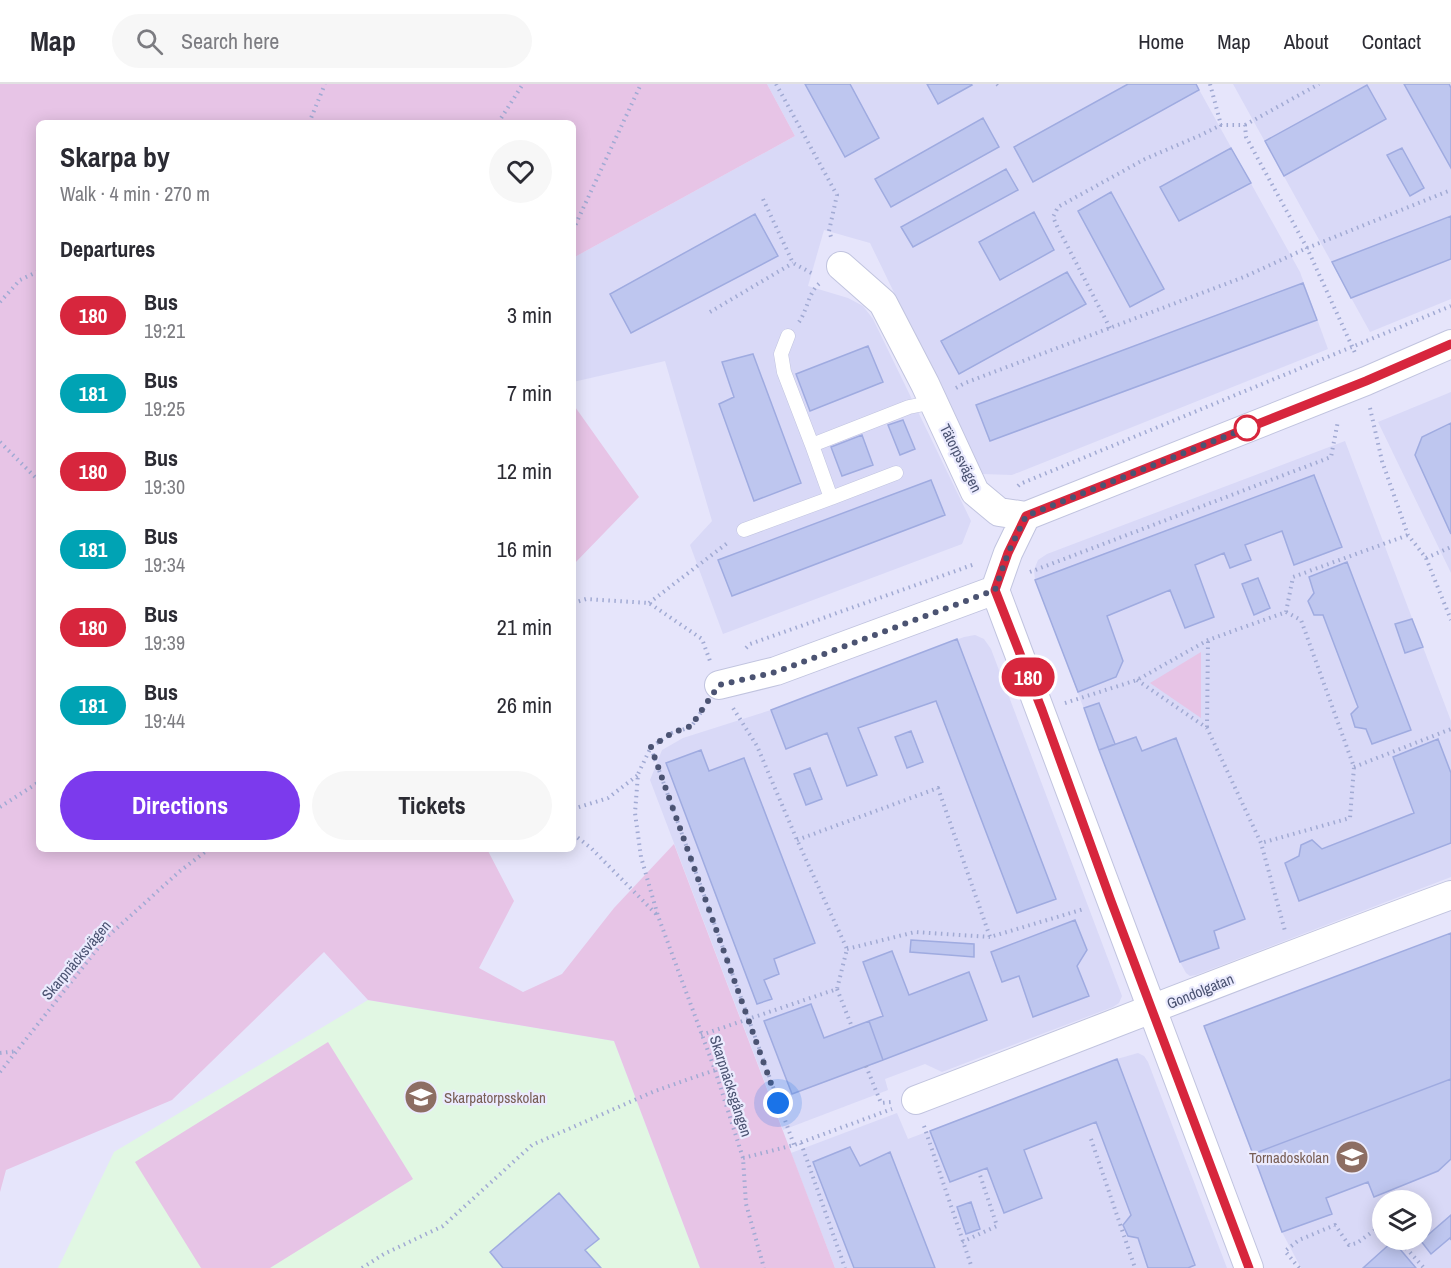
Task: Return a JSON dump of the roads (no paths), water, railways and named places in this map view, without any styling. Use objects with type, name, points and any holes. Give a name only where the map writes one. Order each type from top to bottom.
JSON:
[{"type":"street","name":"Tätorpsvägen","points":[[841,266],[883,303],[934,402],[975,492],[999,512],[1026,516]]},
{"type":"street","points":[[1250,1268],[995,590],[1008,553],[1026,516],[1366,381],[1451,344]]},
{"type":"street","points":[[719,685],[776,672],[995,590]]},
{"type":"street","name":"Gondolgatan","points":[[916,1100],[1153,1010],[1291,954],[1451,895]]},
{"type":"lane","points":[[788,336],[781,354],[784,372],[831,498]]},
{"type":"lane","points":[[812,445],[909,407],[934,402]]},
{"type":"lane","points":[[744,530],[896,474]]},
{"type":"place","name":"Skarpatorpsskolan","points":[[421,1097]]},
{"type":"place","name":"Tornadoskolan","points":[[1352,1157]]}]
